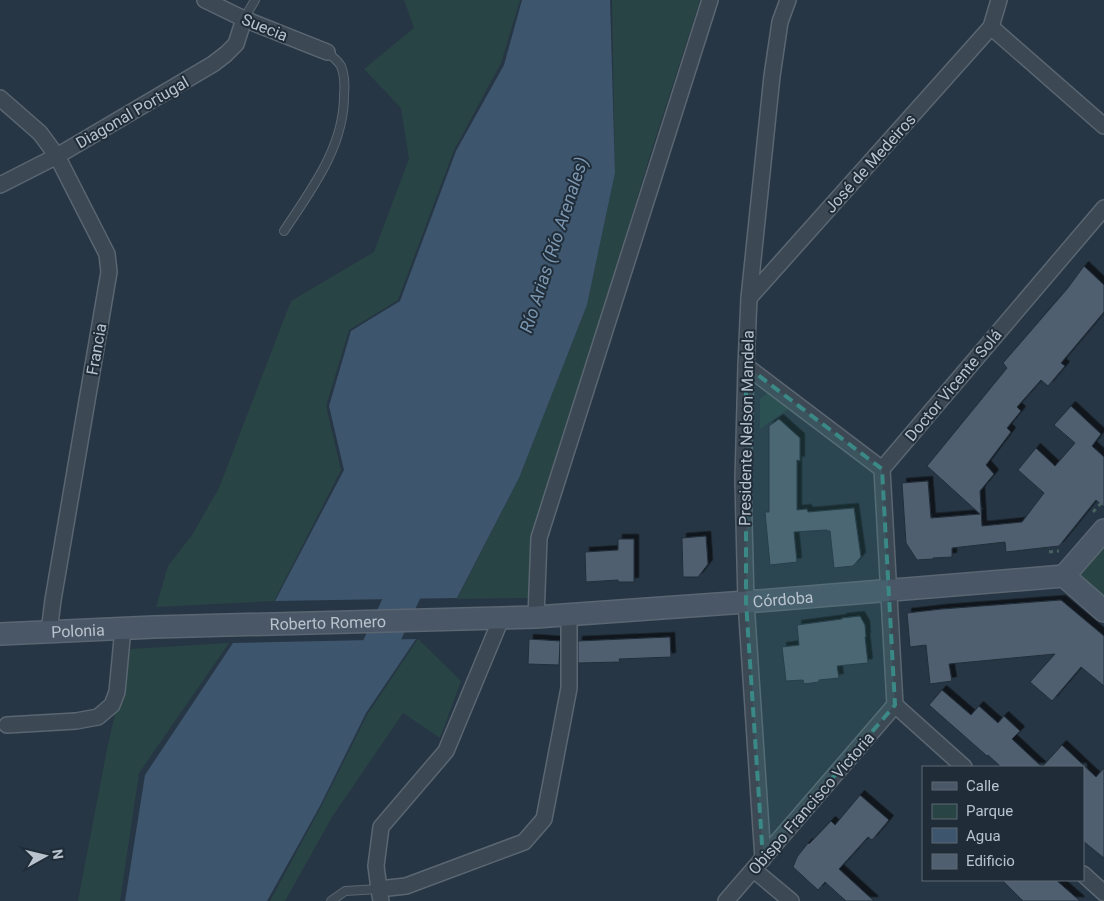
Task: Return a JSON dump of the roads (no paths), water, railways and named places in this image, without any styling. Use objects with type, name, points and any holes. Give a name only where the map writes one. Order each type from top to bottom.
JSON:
[{"type":"main road","points":[[1104,530],[1064,576],[1104,611]]},
{"type":"main road","name":"Córdoba","points":[[501,618],[746,602],[1064,576]]},
{"type":"main road","name":"Roberto Romero","points":[[154,627],[501,618]]},
{"type":"main road","name":"Polonia","points":[[0,634],[154,627]]},
{"type":"street","name":"Suecia","points":[[205,0],[244,20],[327,52]]},
{"type":"street","points":[[536,617],[539,538],[710,0]]},
{"type":"street","name":"Presidente Nelson Mandela","points":[[759,864],[746,602],[743,481],[746,366],[749,298],[772,76],[780,22],[788,0]]},
{"type":"street","points":[[998,0],[991,28],[1104,126]]},
{"type":"street","name":"Diagonal Portugal","points":[[0,185],[57,156],[213,64],[236,44],[244,20]]},
{"type":"street","name":"José de Medeiros","points":[[749,298],[991,28]]},
{"type":"street","name":"Francia","points":[[0,98],[40,133],[57,156],[107,254],[109,272],[49,632]]},
{"type":"street","name":"Doctor Vicente Solá","points":[[882,469],[1104,208]]},
{"type":"street","points":[[746,366],[882,469],[895,706],[963,766]]},
{"type":"street","points":[[501,618],[446,751],[381,827],[376,866],[380,895],[524,842],[544,819],[569,688],[569,615]]},
{"type":"street","points":[[7,725],[98,717],[112,705],[117,692],[124,628]]},
{"type":"street","name":"Obispo Francisco Victoria","points":[[726,901],[895,706]]},
{"type":"street","points":[[759,864],[791,901]]},
{"type":"street","points":[[1084,875],[1104,893]]},
{"type":"lane","points":[[244,20],[255,0]]},
{"type":"lane","points":[[284,231],[314,185],[338,137],[344,106],[345,80],[340,64],[327,52]]},
{"type":"lane","points":[[331,901],[345,890],[380,895]]},
{"type":"water","points":[[522,0],[610,0],[615,173],[587,305],[519,478],[457,598],[275,601],[344,470],[329,406],[351,331],[400,301],[456,151],[504,65]]},
{"type":"water","points":[[416,639],[366,713],[320,806],[267,901],[125,901],[145,775],[233,643]]},
{"type":"waterway","name":"Río Arias (Río Arenales)","points":[[352,668],[372,662],[409,582],[427,561]]}]
